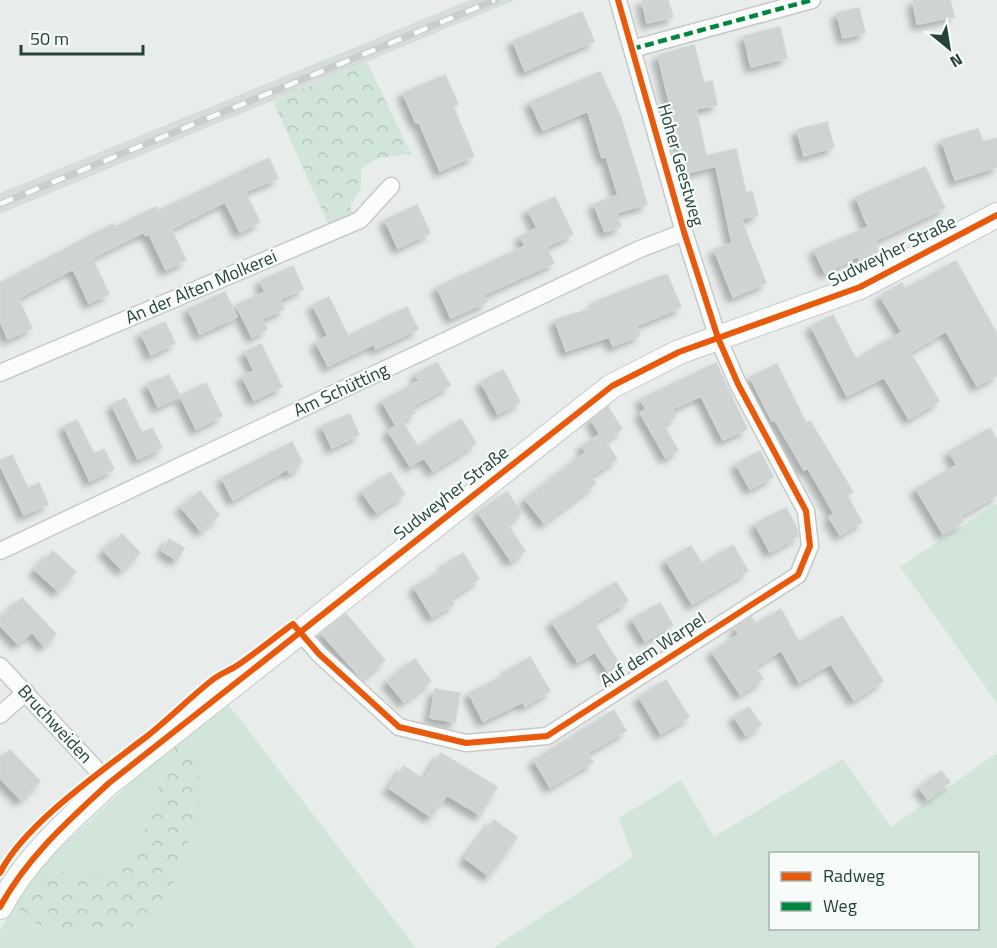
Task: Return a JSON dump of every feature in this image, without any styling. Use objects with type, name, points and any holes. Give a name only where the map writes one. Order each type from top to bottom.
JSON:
[{"type":"street","name":"Hoher Geestweg","points":[[618,0],[684,232],[718,338]]},
{"type":"street","points":[[632,49],[812,0]]},
{"type":"street","name":"An der Alten Molkerei","points":[[0,373],[360,220],[391,186]]},
{"type":"street","name":"Sudweyher Straße","points":[[0,907],[24,867],[109,783],[612,386],[679,352],[860,287],[997,215]]},
{"type":"street","name":"Am Schütting","points":[[0,551],[629,254],[684,232]]},
{"type":"street","name":"Auf dem Warpel","points":[[300,632],[319,654],[399,727],[466,743],[547,736],[798,575],[810,546],[806,511],[738,384],[718,338]]},
{"type":"street","name":"Bruchweiden","points":[[0,666],[109,783]]},
{"type":"street","points":[[0,716],[26,692]]},
{"type":"shaded area","points":[[470,0],[515,0],[0,214],[0,193]]},
{"type":"green space","points":[[367,62],[411,154],[378,158],[361,169],[361,189],[350,206],[353,213],[329,226],[273,101]]},
{"type":"green space","points":[[997,503],[997,703],[900,567]]},
{"type":"green space","points":[[228,704],[416,948],[0,948],[0,931],[14,905],[36,924],[131,928],[185,736]]},
{"type":"green space","points":[[185,736],[194,743],[201,794],[186,850],[166,901],[131,928],[76,932],[36,924],[14,905],[34,872],[109,872],[137,853],[163,773],[165,751]]},
{"type":"green space","points":[[165,751],[163,773],[137,853],[109,872],[34,872]]},
{"type":"green space","points":[[997,753],[997,948],[493,948],[633,857],[619,818],[681,780],[714,837],[843,759],[891,827]]},
{"type":"building","points":[[642,0],[668,0],[673,17],[647,23]]},
{"type":"building","points":[[913,0],[950,0],[954,17],[917,24]]},
{"type":"building","points":[[859,8],[865,33],[843,38],[837,13]]},
{"type":"building","points":[[582,12],[594,41],[525,71],[513,41]]},
{"type":"building","points":[[780,27],[787,58],[751,67],[744,36]]},
{"type":"building","points":[[694,45],[704,83],[712,81],[717,105],[696,109],[706,156],[736,149],[746,193],[752,191],[758,215],[741,219],[766,283],[733,297],[714,249],[732,243],[716,166],[686,173],[658,55]]},
{"type":"building","points":[[600,72],[621,118],[647,204],[616,213],[621,226],[605,232],[594,204],[618,195],[606,156],[602,158],[588,111],[543,130],[530,102]]},
{"type":"building","points":[[445,75],[458,104],[453,107],[474,156],[440,171],[419,122],[416,123],[403,93]]},
{"type":"building","points":[[827,122],[834,147],[804,156],[797,130]]},
{"type":"building","points":[[978,129],[983,142],[997,138],[997,167],[955,180],[942,140]]},
{"type":"building","points":[[269,158],[278,178],[245,192],[260,222],[240,232],[225,202],[171,229],[186,260],[166,270],[149,234],[146,236],[144,232],[92,258],[109,294],[89,303],[73,269],[18,298],[32,328],[8,339],[0,321],[0,283],[113,224],[115,227],[156,207],[158,211]]},
{"type":"building","points":[[925,167],[945,208],[874,241],[879,252],[859,260],[858,256],[825,273],[814,250],[868,227],[856,197]]},
{"type":"building","points":[[555,197],[573,234],[546,247],[554,263],[483,295],[487,302],[451,318],[437,287],[525,246],[520,236],[537,228],[528,210]]},
{"type":"building","points":[[417,205],[430,233],[398,248],[385,220]]},
{"type":"building","points":[[956,261],[997,334],[997,375],[977,386],[946,331],[910,352],[939,401],[909,419],[884,377],[847,396],[811,326],[833,315],[856,359],[902,332],[880,296],[902,283],[905,289]]},
{"type":"building","points":[[293,266],[303,289],[280,299],[284,309],[262,319],[267,329],[252,337],[236,305],[265,292],[260,281]]},
{"type":"building","points":[[667,274],[681,307],[636,326],[640,335],[613,346],[609,337],[566,351],[555,320],[596,307],[594,302]]},
{"type":"building","points":[[225,292],[237,317],[200,334],[188,309]]},
{"type":"building","points":[[329,297],[348,336],[407,307],[418,329],[376,349],[374,344],[328,366],[316,342],[328,336],[313,305]]},
{"type":"building","points":[[165,322],[175,343],[151,355],[141,333]]},
{"type":"building","points":[[261,344],[282,387],[254,400],[242,376],[254,371],[245,352]]},
{"type":"building","points":[[437,362],[450,385],[411,407],[415,413],[395,424],[382,401],[419,381],[416,374]]},
{"type":"building","points":[[716,363],[747,429],[723,440],[701,396],[672,409],[676,416],[663,424],[678,450],[666,458],[640,413],[646,409],[640,399]]},
{"type":"building","points":[[777,364],[806,423],[810,421],[853,492],[847,496],[862,522],[840,535],[829,517],[834,514],[808,468],[804,470],[775,420],[772,421],[750,377]]},
{"type":"building","points":[[503,370],[520,402],[498,414],[481,382]]},
{"type":"building","points":[[169,375],[180,396],[158,407],[147,384]]},
{"type":"building","points":[[206,383],[222,416],[196,429],[180,396]]},
{"type":"building","points":[[125,398],[142,433],[152,428],[162,448],[138,459],[112,405]]},
{"type":"building","points":[[608,407],[622,429],[605,441],[617,459],[590,476],[596,483],[544,523],[525,499],[586,452],[582,446],[600,434],[591,420]]},
{"type":"building","points":[[350,414],[359,435],[332,448],[322,426]]},
{"type":"building","points":[[461,419],[476,443],[433,471],[424,458],[410,466],[388,431],[402,421],[418,447]]},
{"type":"building","points":[[77,420],[94,454],[104,449],[114,469],[90,481],[64,426]]},
{"type":"building","points":[[990,428],[997,440],[997,495],[960,516],[963,522],[943,534],[916,489],[957,465],[949,452]]},
{"type":"building","points":[[292,442],[302,462],[298,464],[300,467],[289,473],[287,469],[233,500],[222,478]]},
{"type":"building","points":[[760,451],[773,477],[750,489],[736,464]]},
{"type":"building","points":[[12,455],[28,488],[39,483],[48,504],[24,515],[0,465],[0,461]]},
{"type":"building","points":[[390,472],[405,494],[377,513],[362,492]]},
{"type":"building","points":[[200,491],[219,515],[201,531],[181,507]]},
{"type":"building","points":[[507,492],[522,513],[507,524],[525,551],[511,561],[478,512]]},
{"type":"building","points":[[786,508],[797,528],[798,536],[770,552],[755,524]]},
{"type":"building","points":[[122,534],[140,553],[122,570],[104,551]]},
{"type":"building","points":[[169,539],[184,548],[177,560],[162,551]]},
{"type":"building","points":[[733,545],[748,571],[692,604],[666,560],[691,546],[702,564]]},
{"type":"building","points":[[53,551],[76,572],[58,591],[35,570]]},
{"type":"building","points":[[463,553],[479,579],[450,598],[454,604],[432,617],[414,587],[446,568],[444,565]]},
{"type":"building","points":[[616,582],[628,601],[593,622],[625,673],[614,681],[595,652],[578,662],[552,622]]},
{"type":"building","points":[[22,598],[56,634],[44,646],[32,632],[18,644],[0,625],[0,618]]},
{"type":"building","points":[[660,603],[673,625],[645,641],[632,619]]},
{"type":"building","points":[[781,609],[799,642],[842,616],[883,681],[854,700],[831,664],[799,682],[781,650],[755,667],[763,679],[740,694],[712,652],[739,634],[735,628],[751,617],[756,624]]},
{"type":"building","points":[[346,614],[385,660],[362,679],[321,633]]},
{"type":"building","points":[[530,657],[550,691],[525,706],[523,702],[483,721],[469,693],[506,675],[505,672]]},
{"type":"building","points":[[415,659],[431,681],[404,702],[387,681]]},
{"type":"building","points":[[666,680],[689,717],[661,734],[639,697]]},
{"type":"building","points":[[435,689],[460,693],[455,722],[430,718]]},
{"type":"building","points":[[749,707],[761,725],[746,735],[734,717]]},
{"type":"building","points":[[614,710],[626,731],[587,753],[593,762],[550,787],[534,760]]},
{"type":"building","points":[[10,750],[40,781],[21,800],[0,778],[0,759]]},
{"type":"building","points":[[441,753],[497,787],[480,815],[447,795],[431,817],[389,788],[404,766],[424,780]]},
{"type":"building","points":[[941,771],[950,782],[928,799],[919,788]]},
{"type":"building","points":[[494,820],[517,837],[489,876],[465,858]]},
{"type":"railway","points":[[0,204],[495,0]]},
{"type":"marked path","points":[[632,49],[812,0]]},
{"type":"cycle path","points":[[0,873],[26,837],[84,784],[151,733],[214,679],[238,665],[293,624],[319,654],[399,727],[466,743],[547,736],[798,575],[810,546],[806,511],[738,384],[718,338],[684,232],[618,0]]},
{"type":"cycle path","points":[[0,907],[36,856],[109,783],[612,386],[679,352],[860,287],[997,215]]}]
